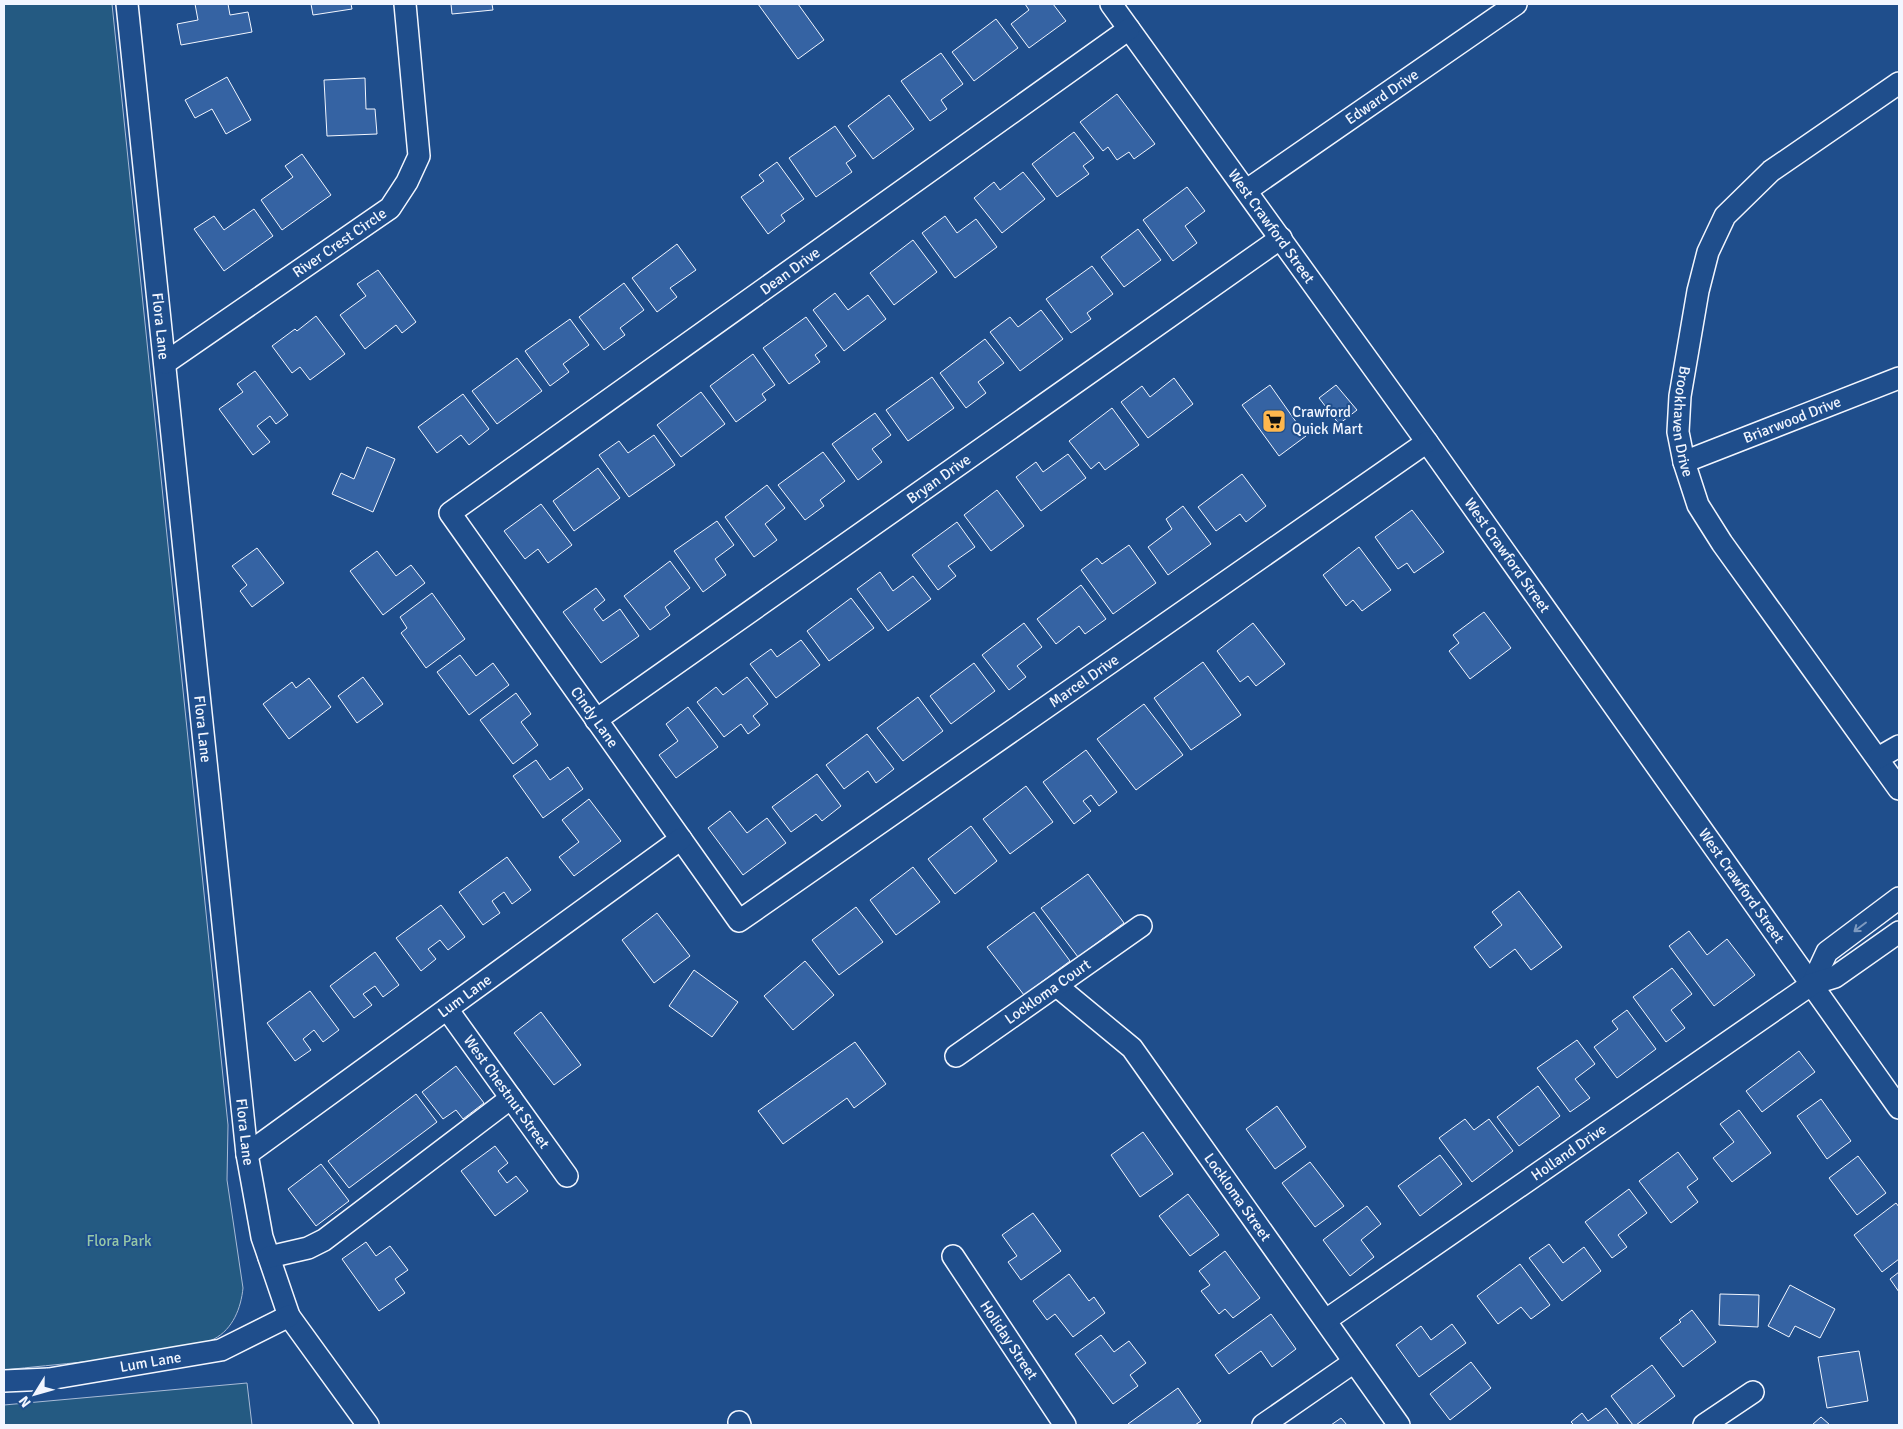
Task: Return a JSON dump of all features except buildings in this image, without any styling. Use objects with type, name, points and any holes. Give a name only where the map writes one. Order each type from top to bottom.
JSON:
[{"type":"street","name":"Flora Lane","points":[[127,4],[247,1154],[262,1237],[289,1316],[368,1425]]},
{"type":"street","name":"River Crest Circle","points":[[165,363],[390,208],[403,189],[419,156],[405,4]]},
{"type":"street","name":"West Crawford Street","points":[[1111,4],[1427,442],[1899,1108]]},
{"type":"street","name":"Edward Drive","points":[[1247,190],[1516,4]]},
{"type":"street","name":"Dean Drive","points":[[450,513],[1130,29]]},
{"type":"street","name":"Brookhaven Drive","points":[[1899,83],[1771,171],[1725,216],[1708,252],[1698,292],[1680,396],[1678,432],[1684,462],[1698,505],[1722,543],[1899,789]]},
{"type":"street","name":"Bryan Drive","points":[[596,720],[1281,238]]},
{"type":"street","name":"Briarwood Drive","points":[[1684,462],[1899,378]]},
{"type":"street","name":"Marcel Drive","points":[[739,920],[1427,442]]},
{"type":"street","name":"Cindy Lane","points":[[450,513],[739,920]]},
{"type":"street","points":[[1878,758],[1899,746]]},
{"type":"street","name":"Lum Lane","points":[[247,1154],[681,839]]},
{"type":"street","points":[[1812,984],[1827,952],[1899,898]]},
{"type":"street","name":"Lockloma Court","points":[[956,1056],[1141,926]]},
{"type":"street","name":"Holland Drive","points":[[1326,1320],[1812,984],[1835,977],[1899,932]]},
{"type":"street","name":"Lockloma Street","points":[[1057,986],[1132,1048],[1399,1425]]},
{"type":"street","name":"West Chestnut Street","points":[[447,1009],[567,1176]]},
{"type":"street","points":[[270,1258],[308,1248],[324,1240],[511,1098]]},
{"type":"street","name":"Holiday Street","points":[[953,1256],[1065,1425]]},
{"type":"street","name":"Lum Lane","points":[[4,1381],[49,1379],[221,1350],[289,1316]]},
{"type":"street","points":[[1263,1425],[1354,1362]]},
{"type":"street","points":[[1704,1425],[1753,1392]]},
{"type":"green space","name":"Flora Park","points":[[4,4],[112,4],[228,1125],[227,1180],[243,1288],[238,1310],[231,1324],[221,1335],[204,1343],[87,1362],[4,1370]]},
{"type":"green space","points":[[247,1383],[252,1425],[4,1425],[4,1405]]},
{"type":"place","name":"Crawford Quick Mart","points":[[1274,421]]}]
